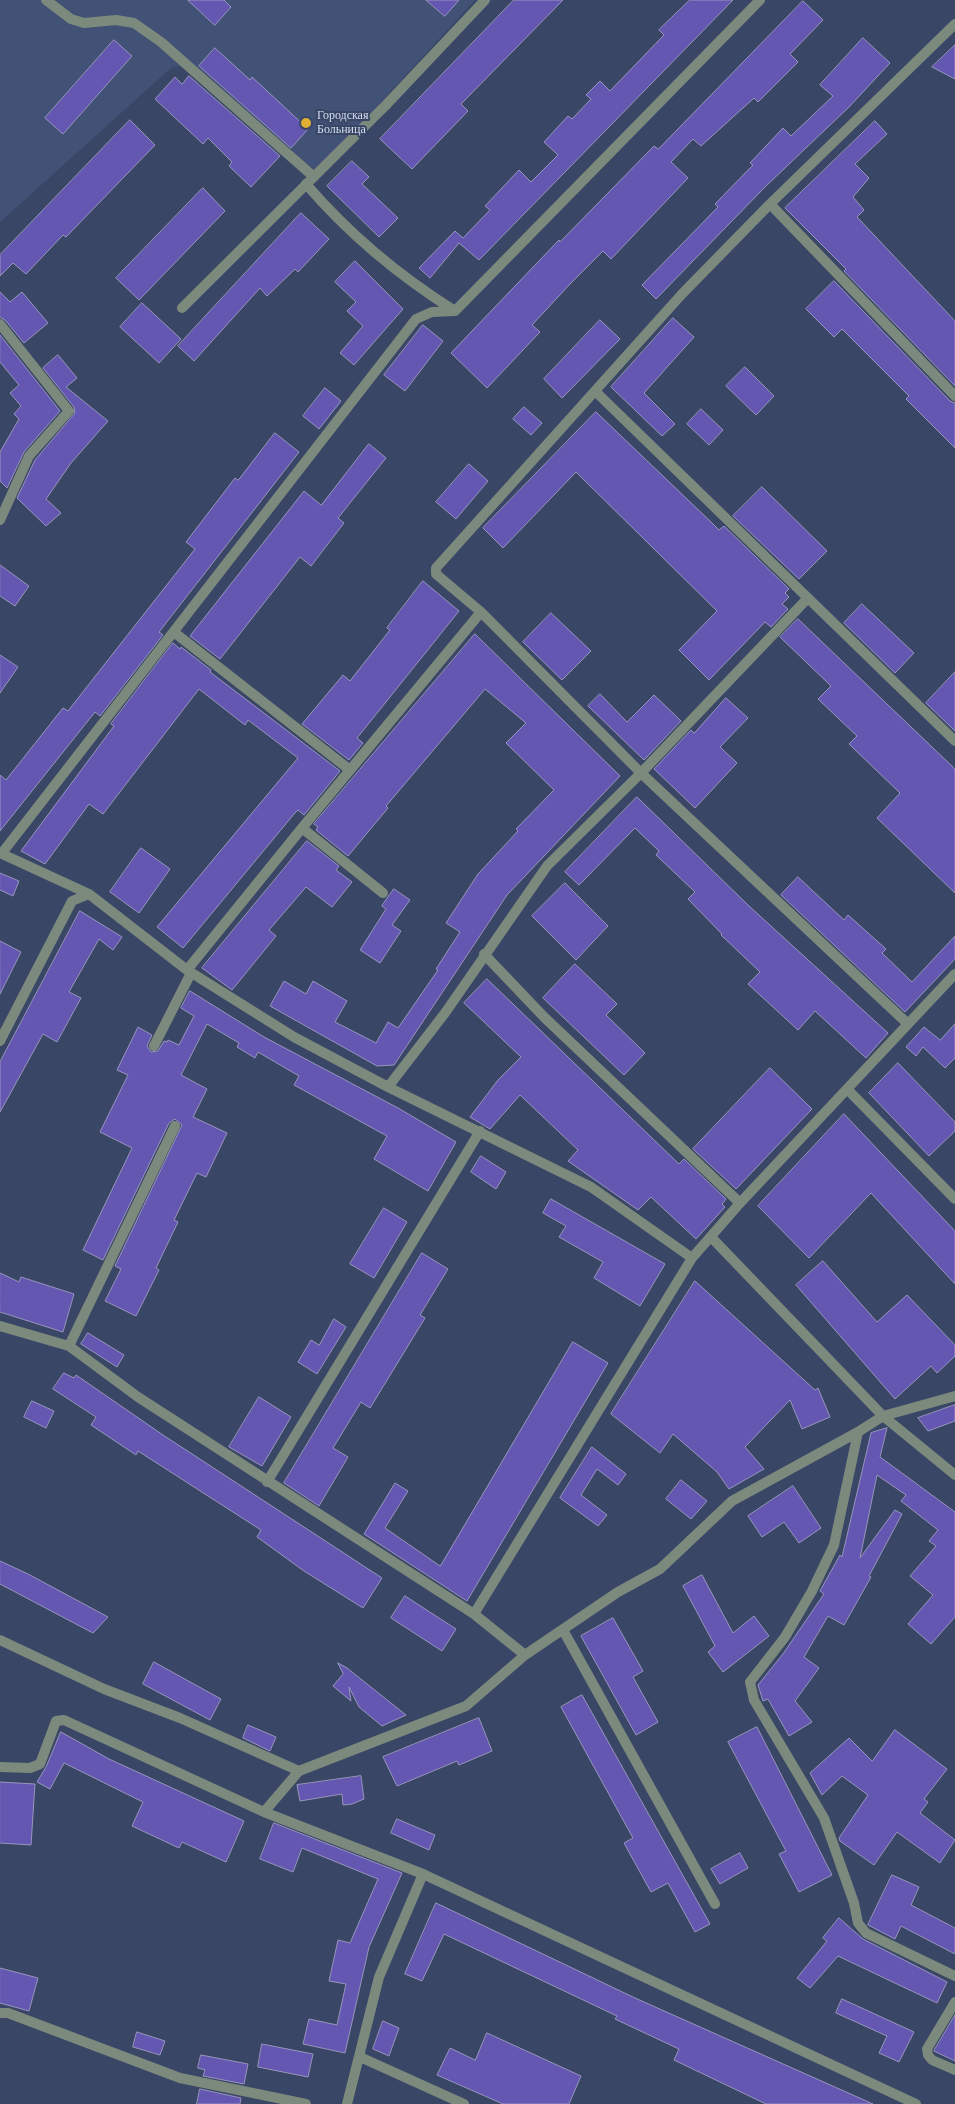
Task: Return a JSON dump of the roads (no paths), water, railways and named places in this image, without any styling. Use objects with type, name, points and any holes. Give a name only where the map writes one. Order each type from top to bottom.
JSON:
[{"type":"street","points":[[46,0],[71,20],[99,23],[116,20],[134,23],[162,42],[310,180],[370,246],[432,297],[455,311]]},
{"type":"street","points":[[182,308],[386,105],[485,0]]},
{"type":"street","points":[[692,1258],[591,1187],[388,1087],[294,1037],[189,972],[89,894],[1,853],[175,633],[416,320],[432,312],[455,311],[760,0]]},
{"type":"street","points":[[908,1024],[641,773],[481,612],[436,574],[436,568],[682,294],[770,204],[955,24]]},
{"type":"street","points":[[770,204],[955,396]]},
{"type":"street","points":[[0,324],[69,411],[29,456],[0,520]]},
{"type":"street","points":[[596,392],[955,741]]},
{"type":"street","points":[[388,1087],[445,1013],[484,954],[547,866],[641,773],[808,599]]},
{"type":"street","points":[[154,1046],[189,972],[302,828],[481,612]]},
{"type":"street","points":[[175,633],[350,770]]},
{"type":"street","points":[[302,828],[383,893]]},
{"type":"street","points":[[0,1041],[72,901],[89,894]]},
{"type":"street","points":[[484,954],[544,1017],[740,1203]]},
{"type":"street","points":[[474,1614],[692,1258],[740,1203],[955,974]]},
{"type":"street","points":[[848,1090],[955,1200]]},
{"type":"street","points":[[69,1346],[176,1126]]},
{"type":"street","points":[[267,1482],[480,1131]]},
{"type":"street","points":[[711,1236],[883,1416],[955,1475]]},
{"type":"street","points":[[0,1326],[69,1346],[138,1397],[474,1614],[525,1655]]},
{"type":"street","points":[[264,1812],[299,1771],[466,1706],[525,1655],[618,1592],[660,1569],[732,1502],[858,1432],[883,1416],[955,1396]]},
{"type":"street","points":[[858,1432],[834,1545],[812,1591],[785,1638],[750,1682],[754,1700],[824,1818],[854,1903],[858,1923],[866,1933],[955,1976]]},
{"type":"street","points":[[563,1630],[715,1904]]},
{"type":"street","points":[[0,1640],[104,1689],[180,1718],[299,1771]]},
{"type":"street","points":[[0,1767],[30,1768],[40,1764],[56,1722],[64,1720],[264,1812],[423,1874],[916,2104]]},
{"type":"street","points":[[347,2104],[382,1970],[423,1874]]},
{"type":"street","points":[[955,2002],[927,2049],[928,2055],[932,2060],[955,2070]]},
{"type":"street","points":[[0,2013],[8,2013],[180,2078],[306,2104]]},
{"type":"street","points":[[360,2057],[464,2104]]},
{"type":"place","name":"Городская Больница","points":[[306,123]]}]
